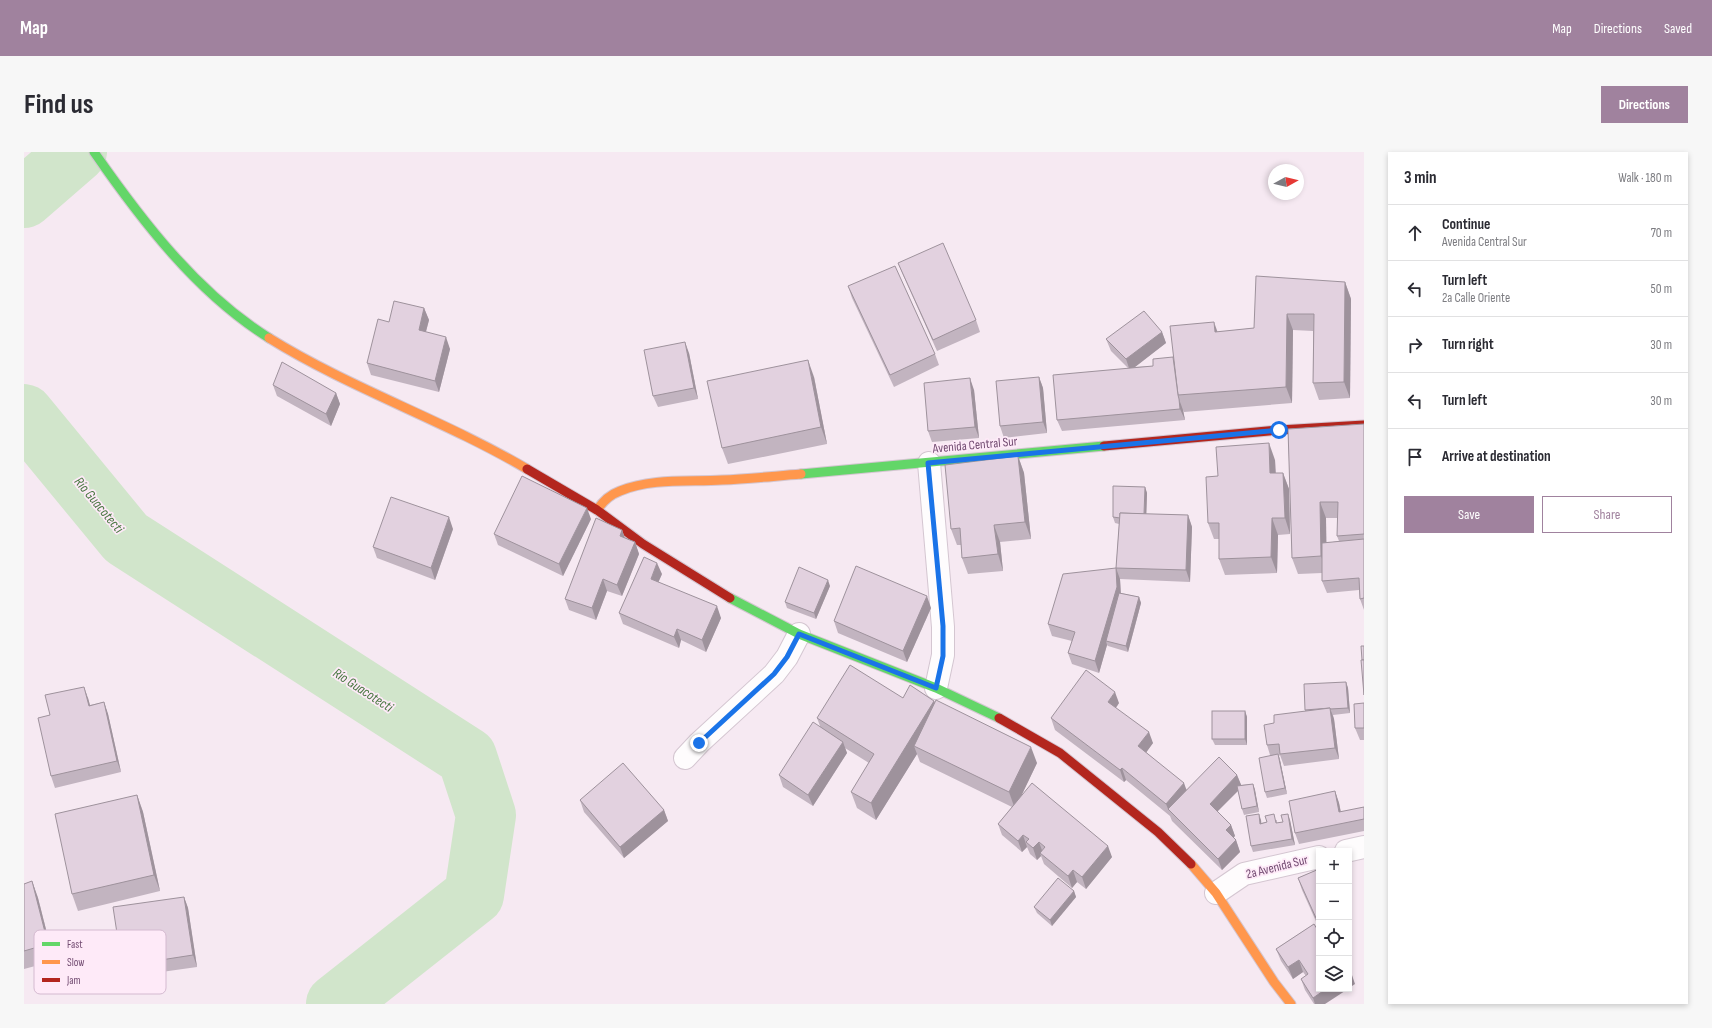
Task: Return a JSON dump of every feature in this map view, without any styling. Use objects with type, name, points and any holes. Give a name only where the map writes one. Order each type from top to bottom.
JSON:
[{"type":"street","points":[[94,152],[117,185],[167,247],[207,290],[245,323],[287,349],[344,379],[454,430],[512,460],[597,510],[643,544],[695,578],[741,605],[799,634],[936,688],[1014,725],[1060,753],[1158,832],[1190,863],[1216,893],[1274,982],[1291,1004]]},
{"type":"street","name":"Avenida Central Sur","points":[[597,510],[609,496],[622,490],[644,484],[734,480],[1279,430],[1364,425]]},
{"type":"street","points":[[928,463],[943,626],[943,656],[936,688]]},
{"type":"street","points":[[685,758],[699,743],[774,674],[787,657],[799,634]]},
{"type":"street","points":[[1352,850],[1364,847]]},
{"type":"street","name":"2a Avenida Sur","points":[[1216,893],[1244,874],[1316,858]]},
{"type":"building","points":[[943,243],[976,320],[933,340],[898,263]]},
{"type":"building","points":[[895,266],[935,354],[890,375],[848,286]]},
{"type":"building","points":[[1256,276],[1345,282],[1344,382],[1313,383],[1314,314],[1287,314],[1286,387],[1178,395],[1170,326],[1214,322],[1215,332],[1254,328]]},
{"type":"building","points":[[394,301],[424,308],[419,330],[446,337],[435,381],[367,363],[378,319],[389,322]]},
{"type":"building","points":[[1144,311],[1162,332],[1126,359],[1106,339]]},
{"type":"building","points":[[685,342],[694,388],[653,396],[644,350]]},
{"type":"building","points":[[1173,357],[1180,409],[1057,420],[1053,375],[1153,366],[1153,359]]},
{"type":"building","points":[[808,360],[821,427],[722,448],[707,381]]},
{"type":"building","points":[[282,362],[336,393],[326,414],[273,385]]},
{"type":"building","points":[[1039,377],[1043,422],[1000,426],[996,381]]},
{"type":"building","points":[[970,378],[975,427],[928,431],[924,383]]},
{"type":"building","points":[[1364,424],[1364,534],[1337,536],[1338,502],[1320,502],[1321,556],[1292,558],[1288,429]]},
{"type":"building","points":[[1269,443],[1270,473],[1283,473],[1285,518],[1272,518],[1271,557],[1219,559],[1219,523],[1208,523],[1206,477],[1218,476],[1216,447]]},
{"type":"building","points":[[1018,456],[1025,522],[994,525],[998,554],[962,558],[960,528],[951,529],[945,465]]},
{"type":"building","points":[[522,476],[587,508],[559,564],[494,534]]},
{"type":"building","points":[[1113,486],[1145,487],[1144,514],[1120,513],[1120,518],[1113,517]]},
{"type":"building","points":[[391,497],[449,517],[431,568],[373,547]]},
{"type":"building","points":[[1120,513],[1188,515],[1186,570],[1116,568]]},
{"type":"building","points":[[596,518],[622,530],[620,536],[635,542],[617,585],[603,579],[592,608],[565,599]]},
{"type":"building","points":[[1364,539],[1364,598],[1360,599],[1359,578],[1322,581],[1322,543]]},
{"type":"building","points":[[644,557],[657,563],[651,579],[717,606],[702,640],[677,629],[674,637],[619,613]]},
{"type":"building","points":[[856,566],[927,596],[903,651],[834,621]]},
{"type":"building","points":[[799,567],[828,580],[814,613],[785,602]]},
{"type":"building","points":[[1116,568],[1117,587],[1095,661],[1068,653],[1075,632],[1048,624],[1063,574]]},
{"type":"building","points":[[1119,593],[1139,597],[1126,646],[1106,641]]},
{"type":"building","points":[[1361,646],[1364,646],[1364,660],[1362,660]]},
{"type":"building","points":[[1361,660],[1364,660],[1364,695]]},
{"type":"building","points":[[850,665],[903,698],[910,685],[934,701],[871,803],[851,792],[874,754],[817,718]]},
{"type":"building","points":[[1086,670],[1115,692],[1108,702],[1149,732],[1138,746],[1184,783],[1166,804],[1122,768],[1120,770],[1051,718]]},
{"type":"building","points":[[1346,682],[1348,708],[1305,710],[1304,684]]},
{"type":"building","points":[[84,687],[89,706],[104,702],[117,761],[51,776],[38,718],[50,715],[45,695]]},
{"type":"building","points":[[936,700],[1031,747],[1009,792],[914,746]]},
{"type":"building","points":[[1364,703],[1364,728],[1355,728],[1354,704]]},
{"type":"building","points":[[1330,708],[1335,748],[1280,754],[1279,744],[1267,745],[1264,725],[1274,723],[1274,715]]},
{"type":"building","points":[[1212,711],[1245,711],[1245,739],[1212,739]]},
{"type":"building","points":[[813,722],[843,742],[808,795],[779,775]]},
{"type":"building","points":[[1278,754],[1285,788],[1265,792],[1259,758]]},
{"type":"building","points":[[1219,757],[1237,775],[1210,804],[1231,825],[1226,830],[1236,840],[1218,859],[1168,809]]},
{"type":"building","points":[[623,763],[664,810],[620,847],[580,800]]},
{"type":"building","points":[[1032,783],[1108,846],[1082,877],[1073,870],[1068,876],[1040,853],[1045,847],[1039,842],[1033,848],[1026,842],[1029,839],[1023,835],[1018,841],[998,824]]},
{"type":"building","points":[[1253,784],[1257,806],[1242,809],[1237,786]]},
{"type":"building","points":[[1335,791],[1339,812],[1364,807],[1364,819],[1295,833],[1289,801]]},
{"type":"building","points":[[137,795],[154,875],[72,894],[55,814]]},
{"type":"building","points":[[1259,814],[1260,824],[1267,822],[1265,816],[1274,814],[1276,823],[1283,822],[1281,815],[1288,814],[1292,839],[1251,846],[1246,816]]},
{"type":"building","points":[[1316,870],[1316,918],[1298,878]]},
{"type":"building","points":[[1058,878],[1074,891],[1050,920],[1034,907]]},
{"type":"building","points":[[32,881],[44,930],[34,930],[34,948],[24,951],[24,884]]},
{"type":"building","points":[[184,897],[193,955],[166,959],[166,930],[117,930],[113,907]]},
{"type":"building","points":[[1314,924],[1316,927],[1316,992],[1322,992],[1313,998],[1301,979],[1308,974],[1299,960],[1288,967],[1276,949]]},
{"type":"waterway","name":"Río Guacotecti","points":[[24,198],[77,152]]},
{"type":"waterway","name":"Río Guacotecti","points":[[24,414],[126,538],[467,757],[486,815],[474,895],[336,1004]]},
{"type":"traffic: fast","points":[[94,152],[131,204],[172,254],[218,300],[269,338]]},
{"type":"traffic: fast","points":[[801,474],[1104,446]]},
{"type":"traffic: fast","points":[[730,598],[799,634],[936,688],[999,718]]},
{"type":"traffic: slow","points":[[269,338],[332,373],[463,435],[527,469]]},
{"type":"traffic: slow","points":[[597,510],[609,496],[644,484],[670,481],[709,481],[801,474]]},
{"type":"traffic: slow","points":[[1191,864],[1216,893],[1274,982],[1291,1004]]},
{"type":"traffic: jam","points":[[1104,446],[1279,430],[1364,425]]},
{"type":"traffic: jam","points":[[527,469],[597,510],[643,544],[730,598]]},
{"type":"traffic: jam","points":[[999,718],[1060,753],[1158,832],[1191,864]]},
{"type":"route","points":[[699,743],[774,674],[787,657],[799,634],[936,688],[941,672],[943,656],[943,626],[928,463],[1279,430]]}]
